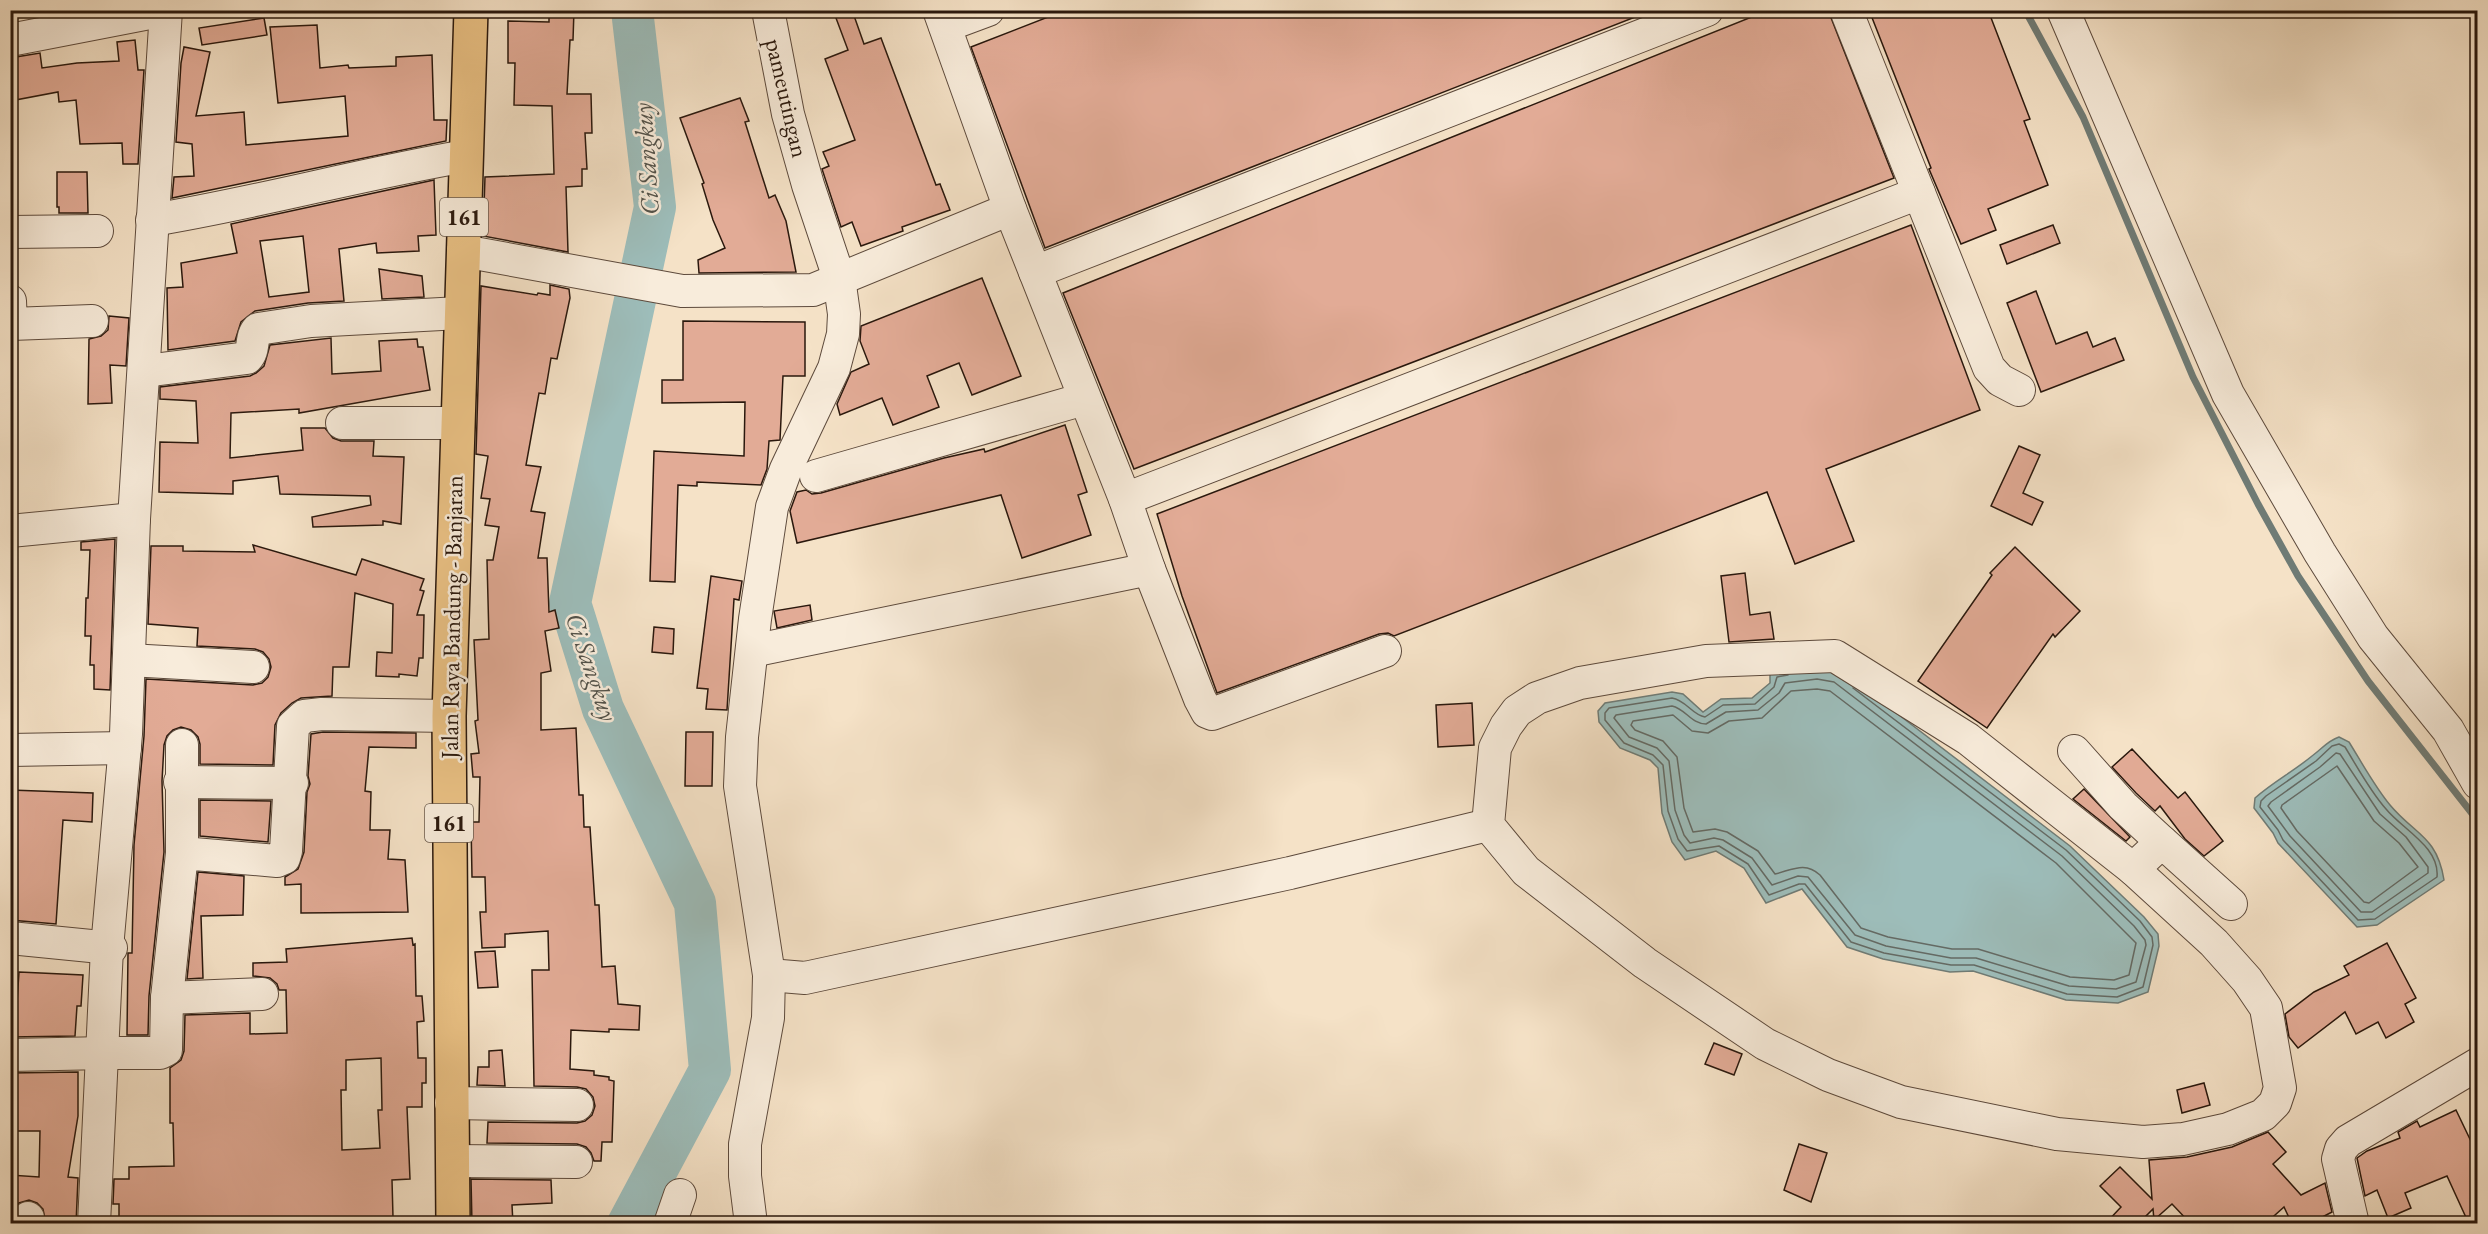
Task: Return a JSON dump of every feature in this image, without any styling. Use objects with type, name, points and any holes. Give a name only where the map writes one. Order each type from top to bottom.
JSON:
[{"type":"main road","name":"Jalan Raya Bandung - Banjaran","points":[[453,1224],[449,716],[471,10]]},
{"type":"street","points":[[10,40],[165,10],[145,371],[134,519],[126,734],[107,948],[94,1224]]},
{"type":"street","name":"pameutingan","points":[[751,1224],[745,1176],[745,1144],[768,1018],[769,975],[740,786],[742,737],[755,619],[772,507],[786,469],[834,368],[841,342],[844,314],[839,278],[808,185],[788,114],[768,10]]},
{"type":"street","points":[[988,10],[942,18],[1010,209],[1125,498],[1149,569],[1207,712],[1212,714],[1385,651]]},
{"type":"street","points":[[1035,272],[1707,10]]},
{"type":"street","points":[[1846,10],[1989,368],[2000,380],[2019,390]]},
{"type":"street","points":[[2063,10],[2228,394],[2320,553],[2373,637],[2448,730],[2478,783]]},
{"type":"street","points":[[152,220],[217,210],[392,169],[466,156]]},
{"type":"street","points":[[1125,498],[1919,193]]},
{"type":"street","points":[[463,251],[611,280],[682,291],[813,290],[1010,209]]},
{"type":"street","points":[[10,232],[97,231]]},
{"type":"street","points":[[10,301],[11,324],[92,321]]},
{"type":"street","points":[[145,371],[248,358],[251,355],[254,333],[258,329],[311,321],[460,313]]},
{"type":"street","points":[[816,476],[1084,399]]},
{"type":"street","points":[[342,423],[457,423]]},
{"type":"street","points":[[10,531],[134,519]]},
{"type":"street","points":[[752,651],[1149,569]]},
{"type":"street","points":[[1834,656],[1968,739],[2133,869],[2214,943],[2247,980],[2266,1008],[2280,1088],[2275,1103],[2263,1115],[2228,1129],[2183,1139],[2132,1141],[2056,1134],[1901,1102],[1828,1076],[1764,1044],[1645,963],[1526,871],[1488,825],[1495,748],[1517,711],[1537,698],[1580,683],[1706,661],[1834,656]]},
{"type":"street","points":[[129,660],[253,667]]},
{"type":"street","points":[[182,853],[277,861],[284,858],[292,783],[293,726],[304,716],[322,714],[449,716]]},
{"type":"street","points":[[101,1053],[160,1053],[166,1050],[167,998],[182,853],[180,782],[182,745]]},
{"type":"street","points":[[10,750],[125,748],[123,748]]},
{"type":"street","points":[[2074,751],[2122,807],[2231,904]]},
{"type":"street","points":[[180,782],[292,783]]},
{"type":"street","points":[[769,975],[805,978],[1290,873],[1488,825]]},
{"type":"street","points":[[2133,869],[2162,842]]},
{"type":"street","points":[[10,938],[111,948],[107,948]]},
{"type":"street","points":[[167,998],[262,994]]},
{"type":"street","points":[[10,1055],[106,1053],[101,1053]]},
{"type":"street","points":[[2353,1224],[2338,1159],[2341,1149],[2348,1141],[2478,1064]]},
{"type":"street","points":[[451,1103],[578,1105]]},
{"type":"street","points":[[453,1161],[576,1162]]},
{"type":"water","points":[[1839,669],[2070,846],[2144,917],[2158,934],[2159,946],[2148,992],[2118,1003],[2066,1000],[1973,971],[1950,972],[1883,959],[1847,947],[1802,889],[1766,903],[1744,868],[1716,851],[1685,860],[1672,842],[1662,813],[1658,768],[1650,760],[1620,748],[1599,722],[1598,711],[1605,703],[1672,692],[1683,694],[1703,712],[1721,699],[1752,698],[1770,683],[1770,671]]},
{"type":"water","points":[[2339,737],[2349,742],[2390,805],[2424,837],[2441,865],[2444,880],[2377,925],[2357,927],[2278,843],[2254,808],[2255,798],[2262,792]]},
{"type":"building","points":[[549,10],[574,10],[567,94],[591,94],[592,133],[585,133],[587,169],[582,169],[582,186],[566,187],[568,252],[483,236],[485,177],[554,174],[552,106],[514,105],[515,63],[508,63],[508,21],[549,22]]},
{"type":"building","points":[[833,10],[852,10],[864,44],[881,38],[936,185],[940,184],[950,210],[902,227],[903,231],[861,246],[852,222],[841,227],[822,169],[829,166],[823,152],[855,140],[825,59],[848,50]]},
{"type":"building","points":[[1066,10],[1648,10],[1648,12],[1045,248],[971,47]]},
{"type":"building","points":[[1769,10],[1828,10],[1894,178],[1134,469],[1063,293]]},
{"type":"building","points":[[1869,10],[1988,10],[2030,119],[2024,121],[2048,185],[1988,209],[1996,230],[1961,244],[1929,169],[1931,168]]},
{"type":"building","points":[[264,18],[267,35],[202,45],[199,28]]},
{"type":"building","points":[[317,25],[320,68],[348,65],[349,68],[396,66],[396,57],[432,55],[434,120],[447,120],[446,141],[172,198],[174,177],[194,176],[192,144],[176,142],[184,47],[210,52],[196,116],[244,112],[246,145],[348,136],[345,96],[278,103],[270,27]]},
{"type":"building","points":[[135,40],[138,70],[144,70],[138,164],[123,164],[122,143],[80,144],[76,100],[59,102],[58,92],[10,101],[10,58],[40,53],[42,68],[77,63],[119,61],[117,42]]},
{"type":"building","points":[[740,98],[749,121],[745,122],[769,198],[775,195],[786,221],[796,272],[699,273],[698,260],[725,248],[713,220],[702,184],[704,183],[680,118]]},
{"type":"building","points":[[57,172],[87,172],[88,213],[59,213]]},
{"type":"building","points":[[434,180],[436,235],[418,236],[419,251],[377,253],[376,243],[339,249],[344,301],[308,303],[255,311],[241,322],[235,341],[168,350],[167,288],[183,287],[181,263],[237,253],[231,224]],"holes":[[[303,236],[309,292],[269,297],[260,241]]]},
{"type":"building","points":[[1911,225],[1980,410],[1826,469],[1854,541],[1795,564],[1767,492],[1394,636],[1388,633],[1379,634],[1217,693],[1182,596],[1157,514]]},
{"type":"building","points":[[2053,225],[2060,243],[2007,264],[2000,245]]},
{"type":"building","points":[[379,269],[422,276],[424,297],[382,299]]},
{"type":"building","points":[[982,278],[1021,376],[972,395],[959,363],[927,376],[939,407],[893,425],[882,398],[840,415],[837,404],[851,372],[869,364],[860,341],[861,326]]},
{"type":"building","points":[[550,285],[569,289],[570,298],[557,359],[551,358],[545,394],[539,393],[526,465],[541,467],[531,511],[545,513],[538,558],[547,558],[549,612],[555,610],[559,628],[545,631],[551,671],[541,673],[541,730],[576,728],[579,795],[583,795],[584,827],[590,827],[595,905],[599,905],[602,967],[615,966],[618,1004],[640,1006],[639,1030],[609,1029],[609,1032],[571,1030],[570,1069],[594,1071],[594,1075],[609,1077],[609,1080],[614,1081],[612,1142],[602,1142],[601,1161],[594,1161],[586,1147],[577,1144],[487,1143],[488,1122],[577,1123],[585,1121],[592,1115],[595,1106],[593,1097],[586,1089],[534,1086],[532,970],[549,970],[548,931],[505,934],[505,947],[482,948],[480,912],[486,912],[485,877],[472,877],[471,822],[479,822],[480,777],[473,777],[471,754],[479,753],[475,721],[478,720],[474,640],[489,639],[487,560],[493,560],[499,527],[485,525],[490,499],[481,498],[488,456],[476,454],[481,286],[550,295]]},
{"type":"building","points":[[2036,291],[2056,344],[2087,332],[2093,347],[2115,338],[2124,360],[2041,392],[2007,303]]},
{"type":"building","points":[[109,316],[129,318],[126,366],[110,365],[112,403],[88,404],[89,339],[101,336],[108,330]]},
{"type":"building","points":[[683,321],[805,322],[805,376],[783,376],[780,440],[769,441],[767,469],[761,485],[697,482],[697,486],[678,485],[675,582],[650,581],[654,451],[744,456],[745,402],[662,403],[662,380],[683,380]]},
{"type":"building","points":[[331,338],[332,374],[381,371],[379,341],[417,339],[418,347],[423,347],[430,390],[299,413],[299,409],[231,413],[230,458],[303,450],[301,428],[325,428],[333,438],[341,441],[374,441],[373,456],[404,457],[401,524],[383,521],[383,525],[313,527],[312,517],[371,505],[370,496],[280,494],[278,476],[233,481],[233,494],[159,492],[160,442],[198,443],[196,401],[160,399],[160,387],[250,376],[264,366],[270,345]]},
{"type":"building","points":[[1065,425],[1087,492],[1078,495],[1091,535],[1022,558],[1001,495],[797,543],[790,511],[797,492],[806,490],[812,494],[821,493],[944,458],[984,449],[985,452]]},
{"type":"building","points":[[2019,446],[2040,455],[2023,493],[2043,502],[2032,525],[1991,506]]},
{"type":"building","points":[[115,539],[110,690],[94,689],[94,665],[90,665],[91,636],[85,636],[90,550],[81,550],[81,542]]},
{"type":"building","points":[[253,545],[356,575],[362,559],[424,579],[420,590],[424,591],[417,615],[424,615],[423,658],[419,658],[417,676],[399,674],[399,677],[376,676],[377,652],[392,653],[393,604],[355,593],[349,667],[333,667],[332,696],[301,698],[281,713],[275,725],[273,765],[200,764],[200,744],[198,737],[191,730],[181,727],[173,730],[167,736],[164,745],[162,781],[164,852],[149,996],[148,1035],[127,1035],[128,953],[132,953],[134,845],[144,736],[146,679],[253,685],[262,683],[268,677],[271,667],[269,659],[263,652],[255,649],[197,646],[198,628],[148,624],[151,546],[183,546],[183,551],[255,552]]},
{"type":"building","points":[[2015,547],[2080,611],[2055,637],[2053,634],[1987,728],[1918,681],[1992,575],[1990,573]]},
{"type":"building","points":[[1745,573],[1750,615],[1770,612],[1774,639],[1729,642],[1721,576]]},
{"type":"building","points":[[711,576],[742,581],[739,600],[734,599],[727,710],[706,709],[708,689],[697,688]]},
{"type":"building","points":[[810,605],[812,620],[777,628],[774,611]]},
{"type":"building","points":[[654,627],[674,629],[673,654],[652,652]]},
{"type":"building","points":[[1472,703],[1474,745],[1438,747],[1436,705]]},
{"type":"building","points":[[323,732],[416,733],[416,748],[369,747],[365,791],[371,792],[370,830],[390,830],[388,859],[405,860],[408,912],[301,913],[301,884],[285,885],[285,877],[298,869],[304,852],[307,792],[310,784],[308,776],[311,734]]},
{"type":"building","points":[[686,732],[713,732],[712,786],[685,786]]},
{"type":"building","points":[[2132,749],[2178,798],[2185,792],[2223,841],[2204,856],[2185,839],[2160,806],[2155,811],[2136,793],[2112,767]]},
{"type":"building","points":[[2084,789],[2130,837],[2126,841],[2073,799]]},
{"type":"building","points":[[10,790],[93,793],[92,822],[63,820],[56,924],[10,920]]},
{"type":"building","points":[[200,800],[271,801],[268,842],[200,836]]},
{"type":"building","points":[[198,872],[244,876],[243,915],[201,916],[203,978],[187,979]]},
{"type":"building","points":[[412,938],[413,945],[415,944],[416,996],[422,996],[424,1021],[417,1022],[418,1058],[426,1058],[426,1083],[422,1083],[422,1107],[407,1107],[410,1179],[392,1180],[393,1217],[360,1218],[360,1224],[119,1224],[119,1204],[113,1204],[114,1179],[129,1179],[129,1167],[174,1166],[173,1123],[170,1123],[170,1068],[181,1060],[184,1051],[185,1015],[250,1013],[250,1034],[287,1033],[286,990],[279,990],[277,984],[270,978],[253,976],[253,963],[287,962],[286,949]],"holes":[[[381,1058],[382,1110],[378,1110],[380,1148],[342,1150],[341,1090],[346,1090],[346,1060]]]},
{"type":"building","points":[[2387,943],[2416,998],[2405,1004],[2414,1022],[2386,1038],[2378,1022],[2356,1034],[2345,1012],[2298,1048],[2289,1037],[2285,1014],[2314,992],[2349,975],[2344,966]]},
{"type":"building","points":[[495,951],[498,987],[478,988],[475,952]]},
{"type":"building","points":[[19,972],[83,975],[81,1006],[77,1006],[75,1036],[10,1037],[10,1017],[16,1017]]},
{"type":"building","points":[[1714,1043],[1742,1054],[1734,1075],[1705,1064]]},
{"type":"building","points":[[502,1050],[505,1086],[477,1085],[478,1067],[489,1067],[489,1051]]},
{"type":"building","points":[[78,1072],[78,1116],[68,1177],[78,1178],[76,1224],[46,1224],[43,1209],[37,1203],[29,1200],[19,1203],[10,1216],[10,1175],[39,1177],[40,1131],[10,1131],[10,1073]]},
{"type":"building","points":[[2204,1083],[2210,1105],[2182,1113],[2177,1090]]},
{"type":"building","points":[[2456,1110],[2478,1156],[2478,1224],[2469,1224],[2447,1176],[2405,1193],[2411,1208],[2388,1218],[2377,1190],[2365,1196],[2357,1158],[2367,1151],[2400,1138],[2398,1132],[2417,1121],[2420,1127]]},
{"type":"building","points":[[2268,1132],[2286,1152],[2273,1164],[2301,1195],[2325,1183],[2332,1212],[2309,1224],[2292,1224],[2284,1207],[2265,1224],[2191,1224],[2172,1204],[2154,1220],[2153,1209],[2138,1224],[2105,1224],[2121,1207],[2100,1186],[2120,1167],[2152,1199],[2149,1160],[2187,1157],[2232,1147]]},
{"type":"building","points":[[1799,1144],[1827,1153],[1811,1202],[1784,1190]]},
{"type":"building","points":[[471,1179],[551,1180],[552,1203],[512,1205],[513,1224],[472,1224]]},
{"type":"waterway","name":"Ci Sangkuy","points":[[628,1224],[710,1070],[695,903],[603,709],[570,603],[655,207],[632,10]]},
{"type":"waterway","points":[[2025,10],[2083,117],[2193,377],[2298,576],[2368,681],[2478,821]]}]
